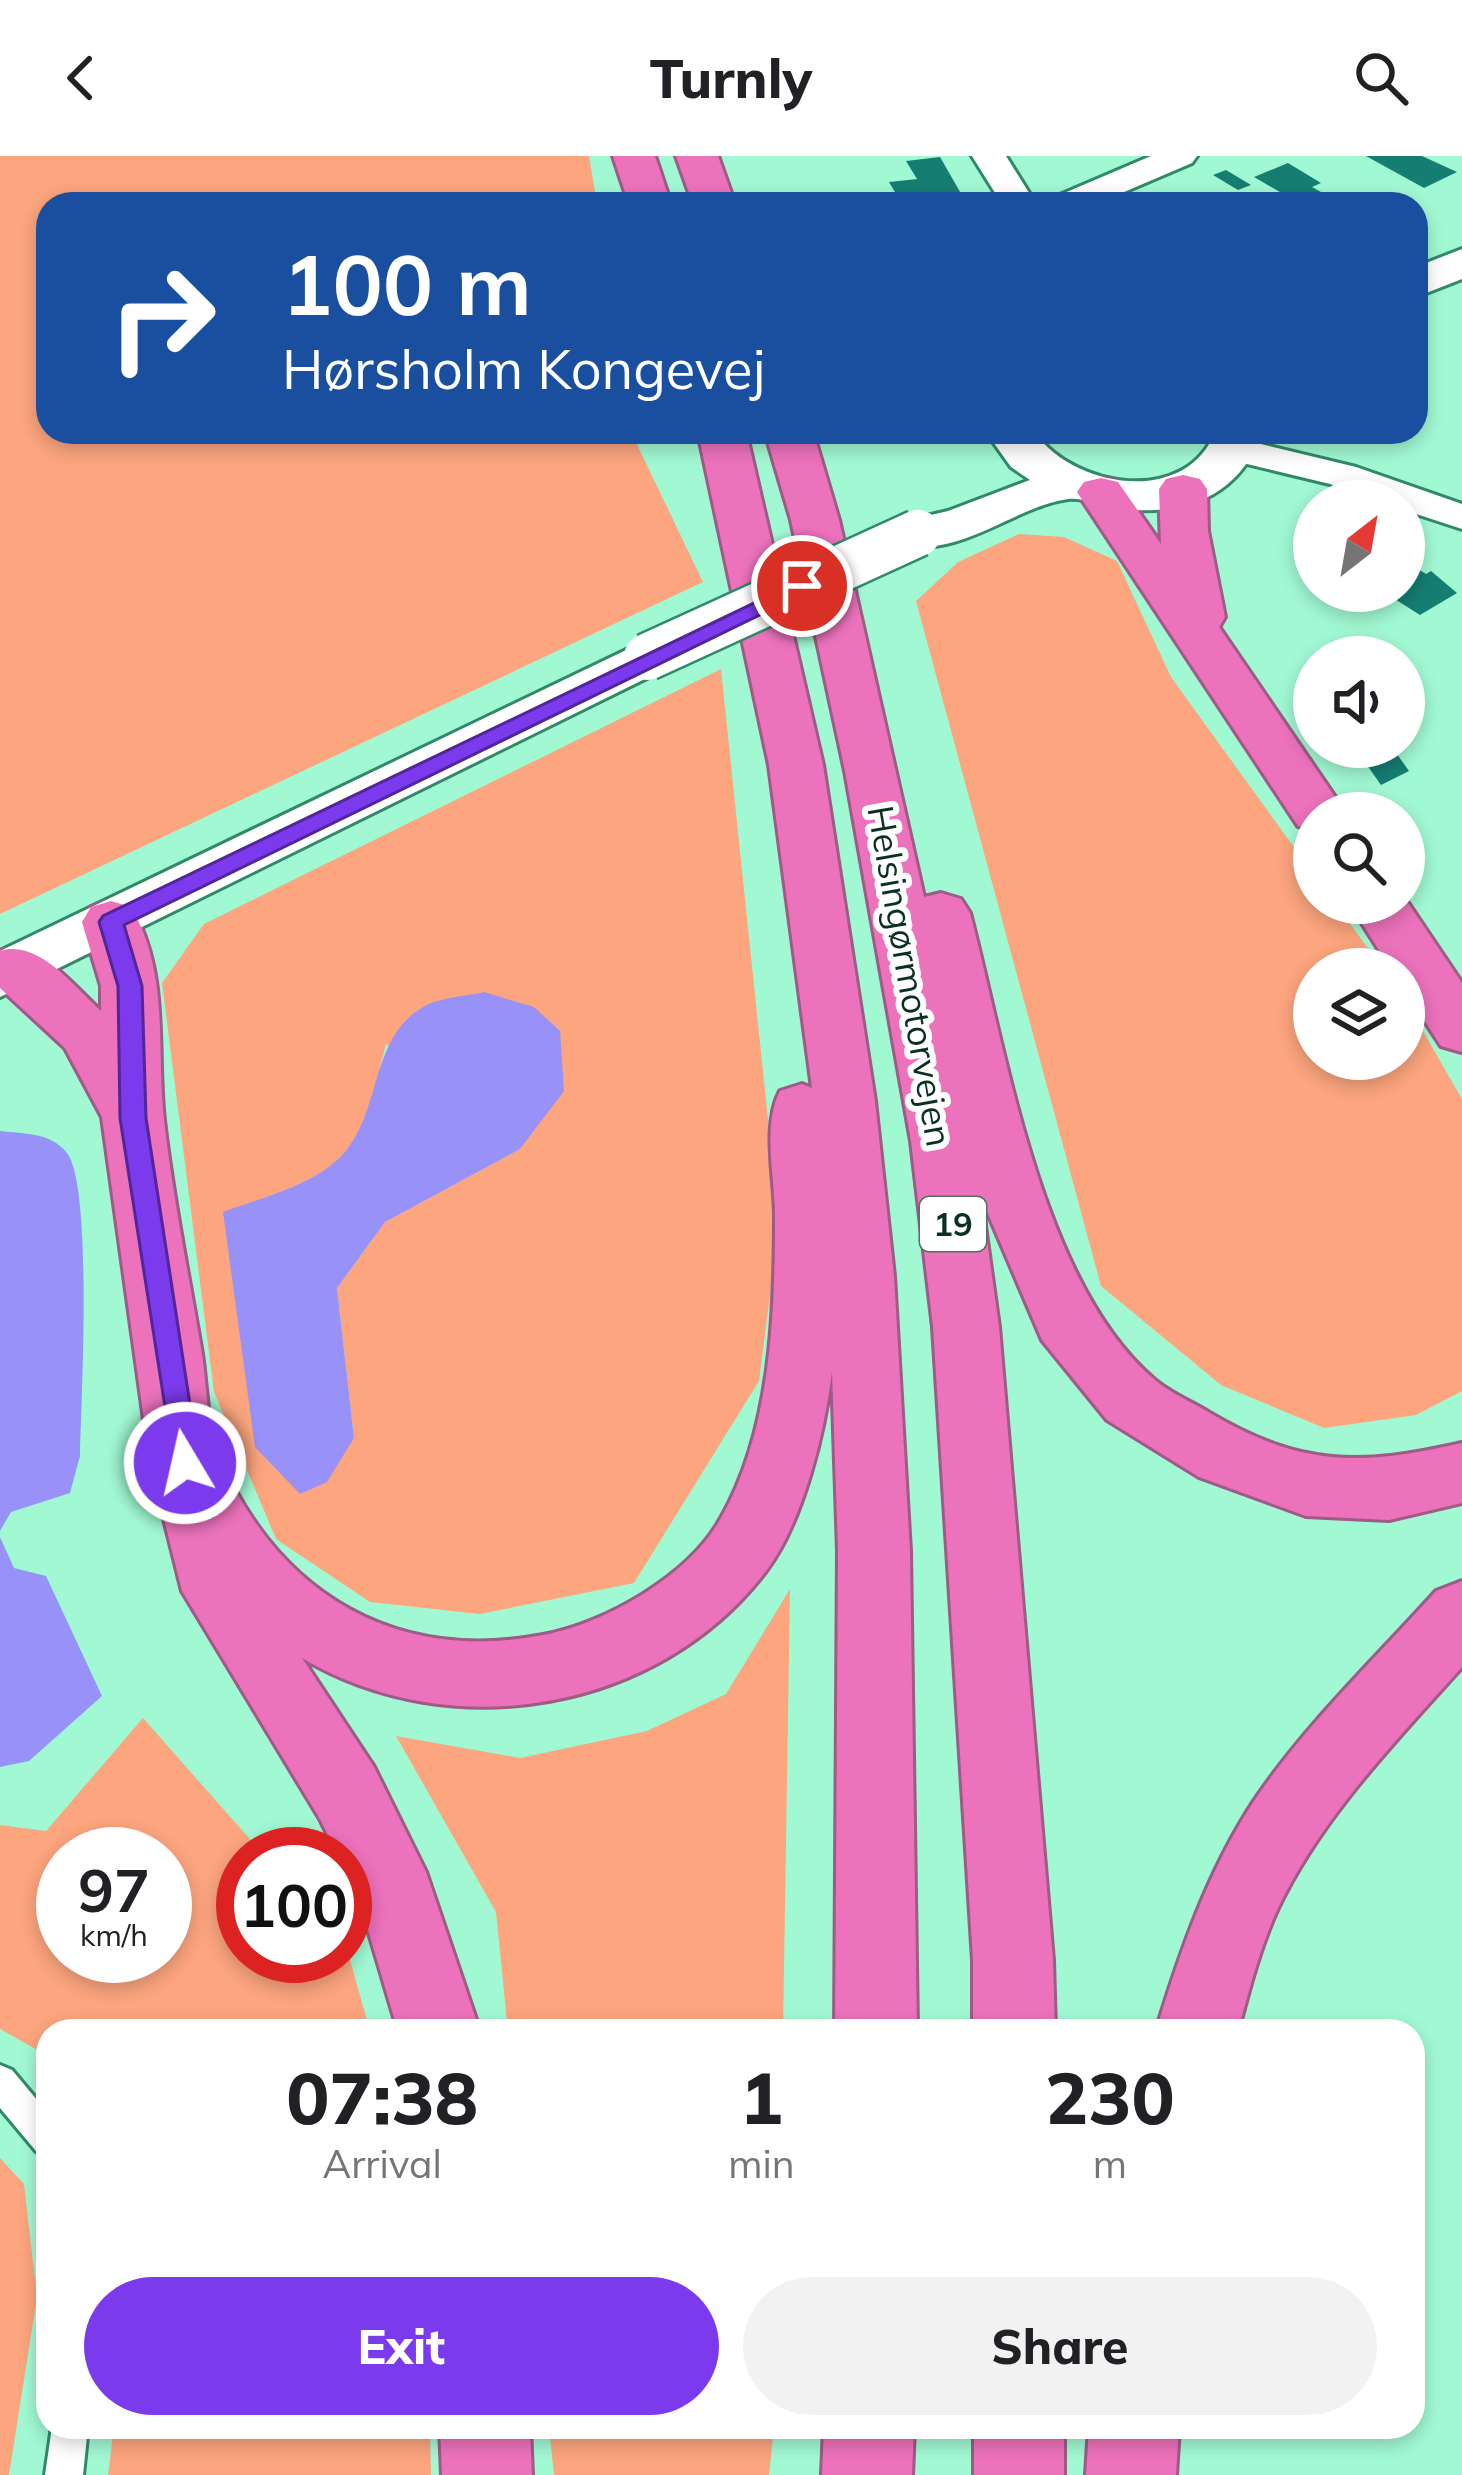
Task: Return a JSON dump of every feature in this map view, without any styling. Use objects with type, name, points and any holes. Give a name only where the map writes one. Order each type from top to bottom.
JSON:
[{"type":"highway","points":[[634,156],[646,192]]},
{"type":"highway","points":[[697,156],[710,192]]},
{"type":"highway","points":[[725,444],[796,765],[844,1101],[861,1276],[874,1551],[876,2019]]},
{"type":"highway","name":"Helsingørmotorvejen","points":[[793,444],[815,520],[872,771],[942,1141],[967,1327],[1014,2019]]},
{"type":"highway","points":[[814,444],[832,483],[1018,1214],[1065,1321],[1131,1400],[1222,1456],[1306,1486],[1389,1490],[1462,1473]]},
{"type":"highway","points":[[1084,488],[1206,644],[1304,792]]},
{"type":"highway","points":[[1183,489],[1183,531],[1206,644]]},
{"type":"highway","points":[[185,1463],[268,1594],[336,1645],[422,1674],[517,1676],[609,1653],[688,1606],[746,1543],[778,1470],[802,1347],[807,1190],[792,956],[796,765]]},
{"type":"highway","points":[[111,922],[131,995],[133,1118],[185,1463],[218,1591],[347,1793],[398,1899],[435,2019]]},
{"type":"highway","points":[[1392,924],[1462,1030]]},
{"type":"highway","points":[[8,972],[87,1033],[133,1118]]},
{"type":"highway","points":[[1201,2019],[1263,1858],[1326,1770],[1462,1614]]},
{"type":"highway","points":[[486,2439],[487,2475]]},
{"type":"highway","points":[[867,2475],[868,2439]]},
{"type":"highway","points":[[1018,2439],[1019,2475]]},
{"type":"highway","points":[[1131,2475],[1133,2439]]},
{"type":"main road","points":[[1428,278],[1462,262]]},
{"type":"main road","points":[[918,532],[1015,444]]},
{"type":"main road","points":[[1018,444],[1084,488],[1129,495],[1183,489],[1217,473],[1236,444]]},
{"type":"main road","points":[[8,972],[647,657],[918,532],[1084,488]]},
{"type":"street","points":[[989,156],[1012,192]]},
{"type":"street","points":[[1095,192],[1180,156]]},
{"type":"street","points":[[1247,444],[1462,518]]},
{"type":"lane","points":[[0,2082],[36,2125]]},
{"type":"lane","points":[[64,2475],[68,2439]]},
{"type":"shaded area","points":[[0,156],[589,156],[595,192],[36,192],[36,444],[637,444],[703,582],[0,914]]},
{"type":"shaded area","points":[[1019,534],[1064,537],[1117,561],[1171,677],[1293,846],[1293,924],[1350,924],[1368,948],[1293,948],[1293,1080],[1425,1080],[1425,1035],[1462,1099],[1462,1391],[1416,1415],[1324,1428],[1221,1385],[1101,1286],[916,601],[958,562]]},
{"type":"shaded area","points":[[721,669],[779,1225],[759,1381],[634,1583],[480,1614],[370,1602],[276,1539],[214,1392],[162,983],[204,924]],"holes":[[[386,1044],[520,1149],[385,1222],[337,1288],[354,1438],[223,1213],[307,1180],[348,1149],[367,1113]]]},
{"type":"shaded area","points":[[484,992],[534,1007],[560,1031],[564,1091],[520,1149],[385,1222],[337,1288],[354,1438],[327,1482],[300,1494],[255,1447],[223,1212],[290,1188],[337,1160],[359,1130],[387,1050],[410,1016],[435,1002]]},
{"type":"shaded area","points":[[0,1131],[45,1138],[67,1153],[80,1207],[84,1297],[80,1456],[70,1493],[11,1512],[0,1531]]},
{"type":"shaded area","points":[[0,1537],[14,1568],[46,1576],[102,1696],[29,1761],[0,1767]]},
{"type":"shaded area","points":[[790,1589],[783,2019],[507,2019],[496,1912],[396,1736],[520,1758],[647,1731],[726,1694]]},
{"type":"shaded area","points":[[143,1718],[239,1827],[216,1827],[216,1983],[357,1983],[367,2019],[36,2019],[36,2049],[0,2029],[0,1825],[36,1830],[36,1983],[192,1983],[192,1827],[49,1827]]},
{"type":"shaded area","points":[[0,2158],[24,2184],[36,2303],[9,2475],[0,2475]]},
{"type":"shaded area","points":[[112,2439],[430,2439],[431,2475],[108,2475]]},
{"type":"shaded area","points":[[550,2439],[773,2439],[769,2475],[554,2475]]},
{"type":"building","points":[[1366,156],[1422,156],[1457,172],[1424,188]]},
{"type":"building","points":[[940,157],[960,192],[895,192],[889,182],[917,179],[906,161]]},
{"type":"building","points":[[1288,163],[1321,183],[1312,187],[1321,192],[1280,192],[1254,177]]},
{"type":"building","points":[[1226,170],[1251,185],[1238,190],[1213,175]]},
{"type":"building","points":[[1431,571],[1457,593],[1420,615],[1415,612],[1425,612],[1425,573]]},
{"type":"building","points":[[1369,768],[1409,771],[1381,785]]},
{"type":"route","points":[[185,1463],[133,1118],[130,986],[111,922],[647,657],[802,586]]}]
